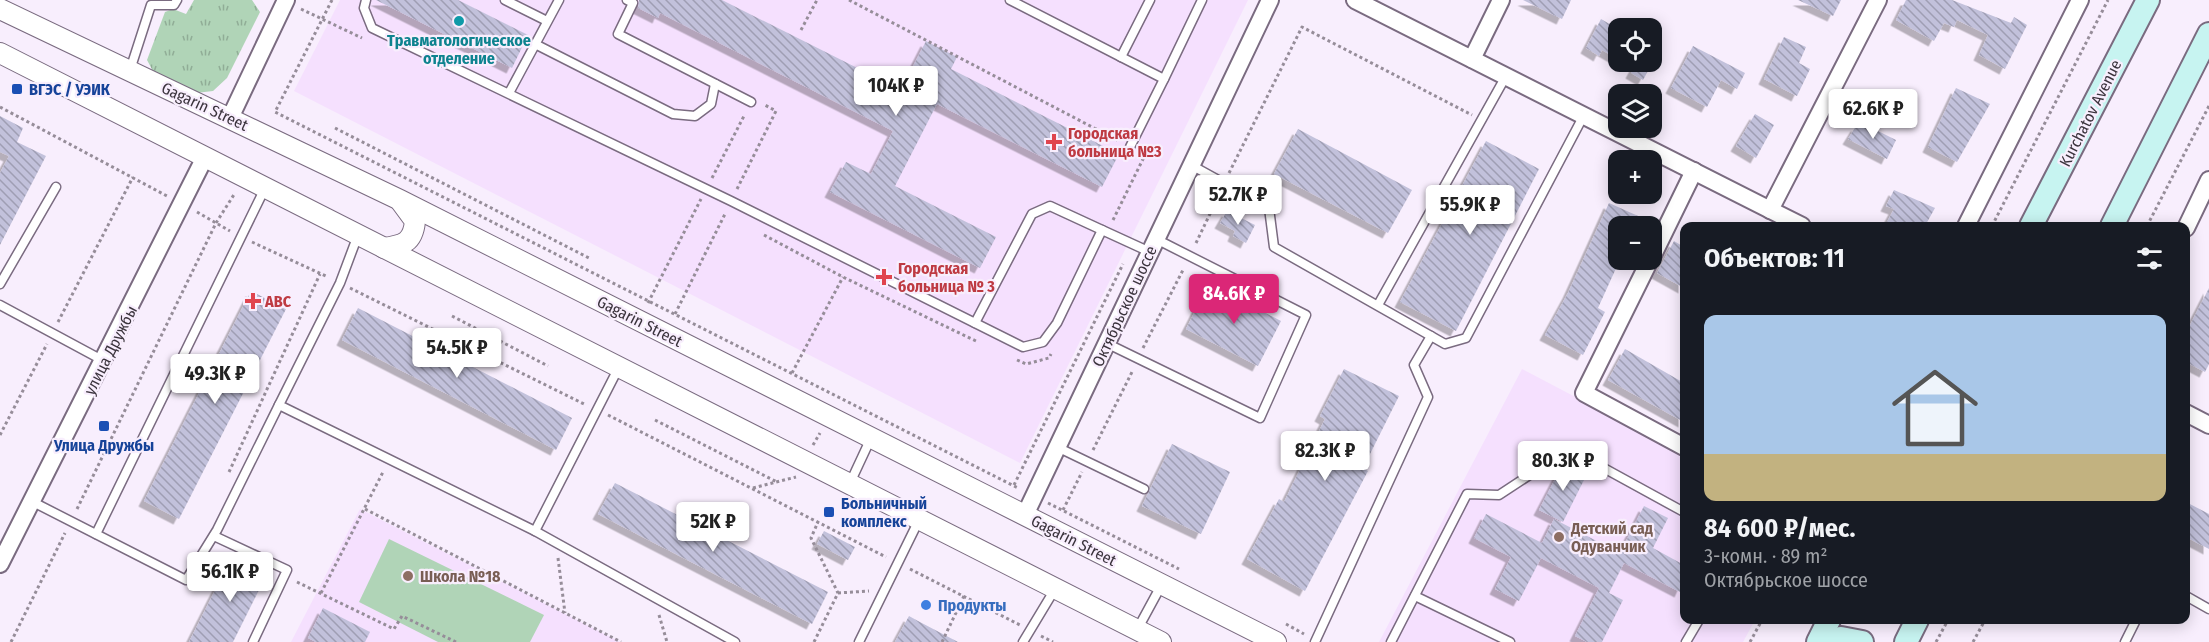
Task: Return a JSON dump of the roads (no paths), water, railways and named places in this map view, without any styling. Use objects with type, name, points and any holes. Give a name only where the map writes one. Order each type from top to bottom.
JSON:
[{"type":"main road","name":"Kurchatov Avenue","points":[[2033,222],[2148,0]]},
{"type":"main road","points":[[2114,222],[2209,34]]},
{"type":"main road","points":[[1818,642],[1827,624]]},
{"type":"main road","points":[[1906,642],[1915,624]]},
{"type":"main road","points":[[1834,642],[1842,638],[1862,642]]},
{"type":"street","name":"Октябрьское шоссе","points":[[1025,515],[1270,0]]},
{"type":"street","points":[[1355,0],[1794,222]]},
{"type":"street","points":[[1472,59],[1502,0]]},
{"type":"street","points":[[1770,210],[1878,0]]},
{"type":"street","points":[[1968,222],[2080,0]]},
{"type":"street","points":[[230,118],[282,1]]},
{"type":"street","name":"Gagarin Street","points":[[0,9],[400,200],[1276,642]]},
{"type":"street","points":[[0,53],[1161,642]]},
{"type":"street","name":"улица Дружбы","points":[[0,564],[6,539],[33,502],[205,157]]},
{"type":"street","points":[[1662,236],[1694,171]]},
{"type":"street","points":[[2189,222],[2209,180]]},
{"type":"street","points":[[384,248],[405,245],[414,235],[415,221],[400,200]]},
{"type":"street","points":[[1645,270],[1584,393],[1680,445]]},
{"type":"street","points":[[2190,415],[2209,425]]},
{"type":"lane","points":[[130,70],[151,6],[174,5],[177,0]]},
{"type":"lane","points":[[366,0],[364,8],[372,27],[1023,347],[1043,342],[1057,323],[1105,231]]},
{"type":"lane","points":[[505,0],[547,21]]},
{"type":"lane","points":[[509,93],[559,0]]},
{"type":"lane","points":[[627,0],[633,3],[618,34],[751,102]]},
{"type":"lane","points":[[1010,0],[1164,79]]},
{"type":"lane","points":[[1121,57],[1150,0]]},
{"type":"lane","points":[[1130,147],[1202,0]]},
{"type":"lane","points":[[535,44],[674,114],[695,116],[711,104],[715,84]]},
{"type":"lane","points":[[1378,305],[1506,76]]},
{"type":"lane","points":[[1191,165],[1269,208],[1274,246],[1445,344],[1466,338],[1584,116]]},
{"type":"lane","points":[[0,284],[56,187]]},
{"type":"lane","points":[[96,534],[265,188]]},
{"type":"lane","points":[[975,324],[1032,214],[1050,206],[1105,231],[1190,256],[1306,315],[1260,418],[1106,343]]},
{"type":"lane","points":[[33,502],[186,580],[213,536],[340,283],[358,235]]},
{"type":"lane","points":[[0,305],[104,361]]},
{"type":"lane","points":[[1315,642],[1428,397],[1414,365],[1431,336]]},
{"type":"lane","points":[[535,531],[619,367]]},
{"type":"lane","points":[[279,405],[535,531],[735,642]]},
{"type":"lane","points":[[850,484],[872,437]]},
{"type":"lane","points":[[1057,447],[1144,489]]},
{"type":"lane","points":[[1391,642],[1467,494],[1499,495],[1569,449],[1680,510]]},
{"type":"lane","points":[[859,642],[919,520]]},
{"type":"lane","points":[[213,536],[287,570],[253,642]]},
{"type":"lane","points":[[1137,630],[1162,584]]},
{"type":"lane","points":[[1023,642],[1056,589]]},
{"type":"lane","points":[[1415,596],[1510,642]]},
{"type":"lane","points":[[2190,598],[2209,609]]},
{"type":"lane","points":[[1686,642],[1697,624]]},
{"type":"lane","points":[[2125,642],[2134,624]]},
{"type":"place","name":"Травматологическое отделение","points":[[459,21]]},
{"type":"place","name":"ВГЭС / УЭИК","points":[[17,89]]},
{"type":"place","name":"Городская больница №3","points":[[1054,142]]},
{"type":"place","name":"Городская больница № 3","points":[[884,277]]},
{"type":"place","name":"ABC","points":[[253,301]]},
{"type":"place","name":"Улица Дружбы","points":[[104,426]]},
{"type":"place","name":"Больничный комплекс","points":[[829,512]]},
{"type":"place","name":"Детский сад Одуванчик","points":[[1559,537]]},
{"type":"place","name":"Школа №18","points":[[408,576]]},
{"type":"place","name":"Продукты","points":[[926,605]]}]
